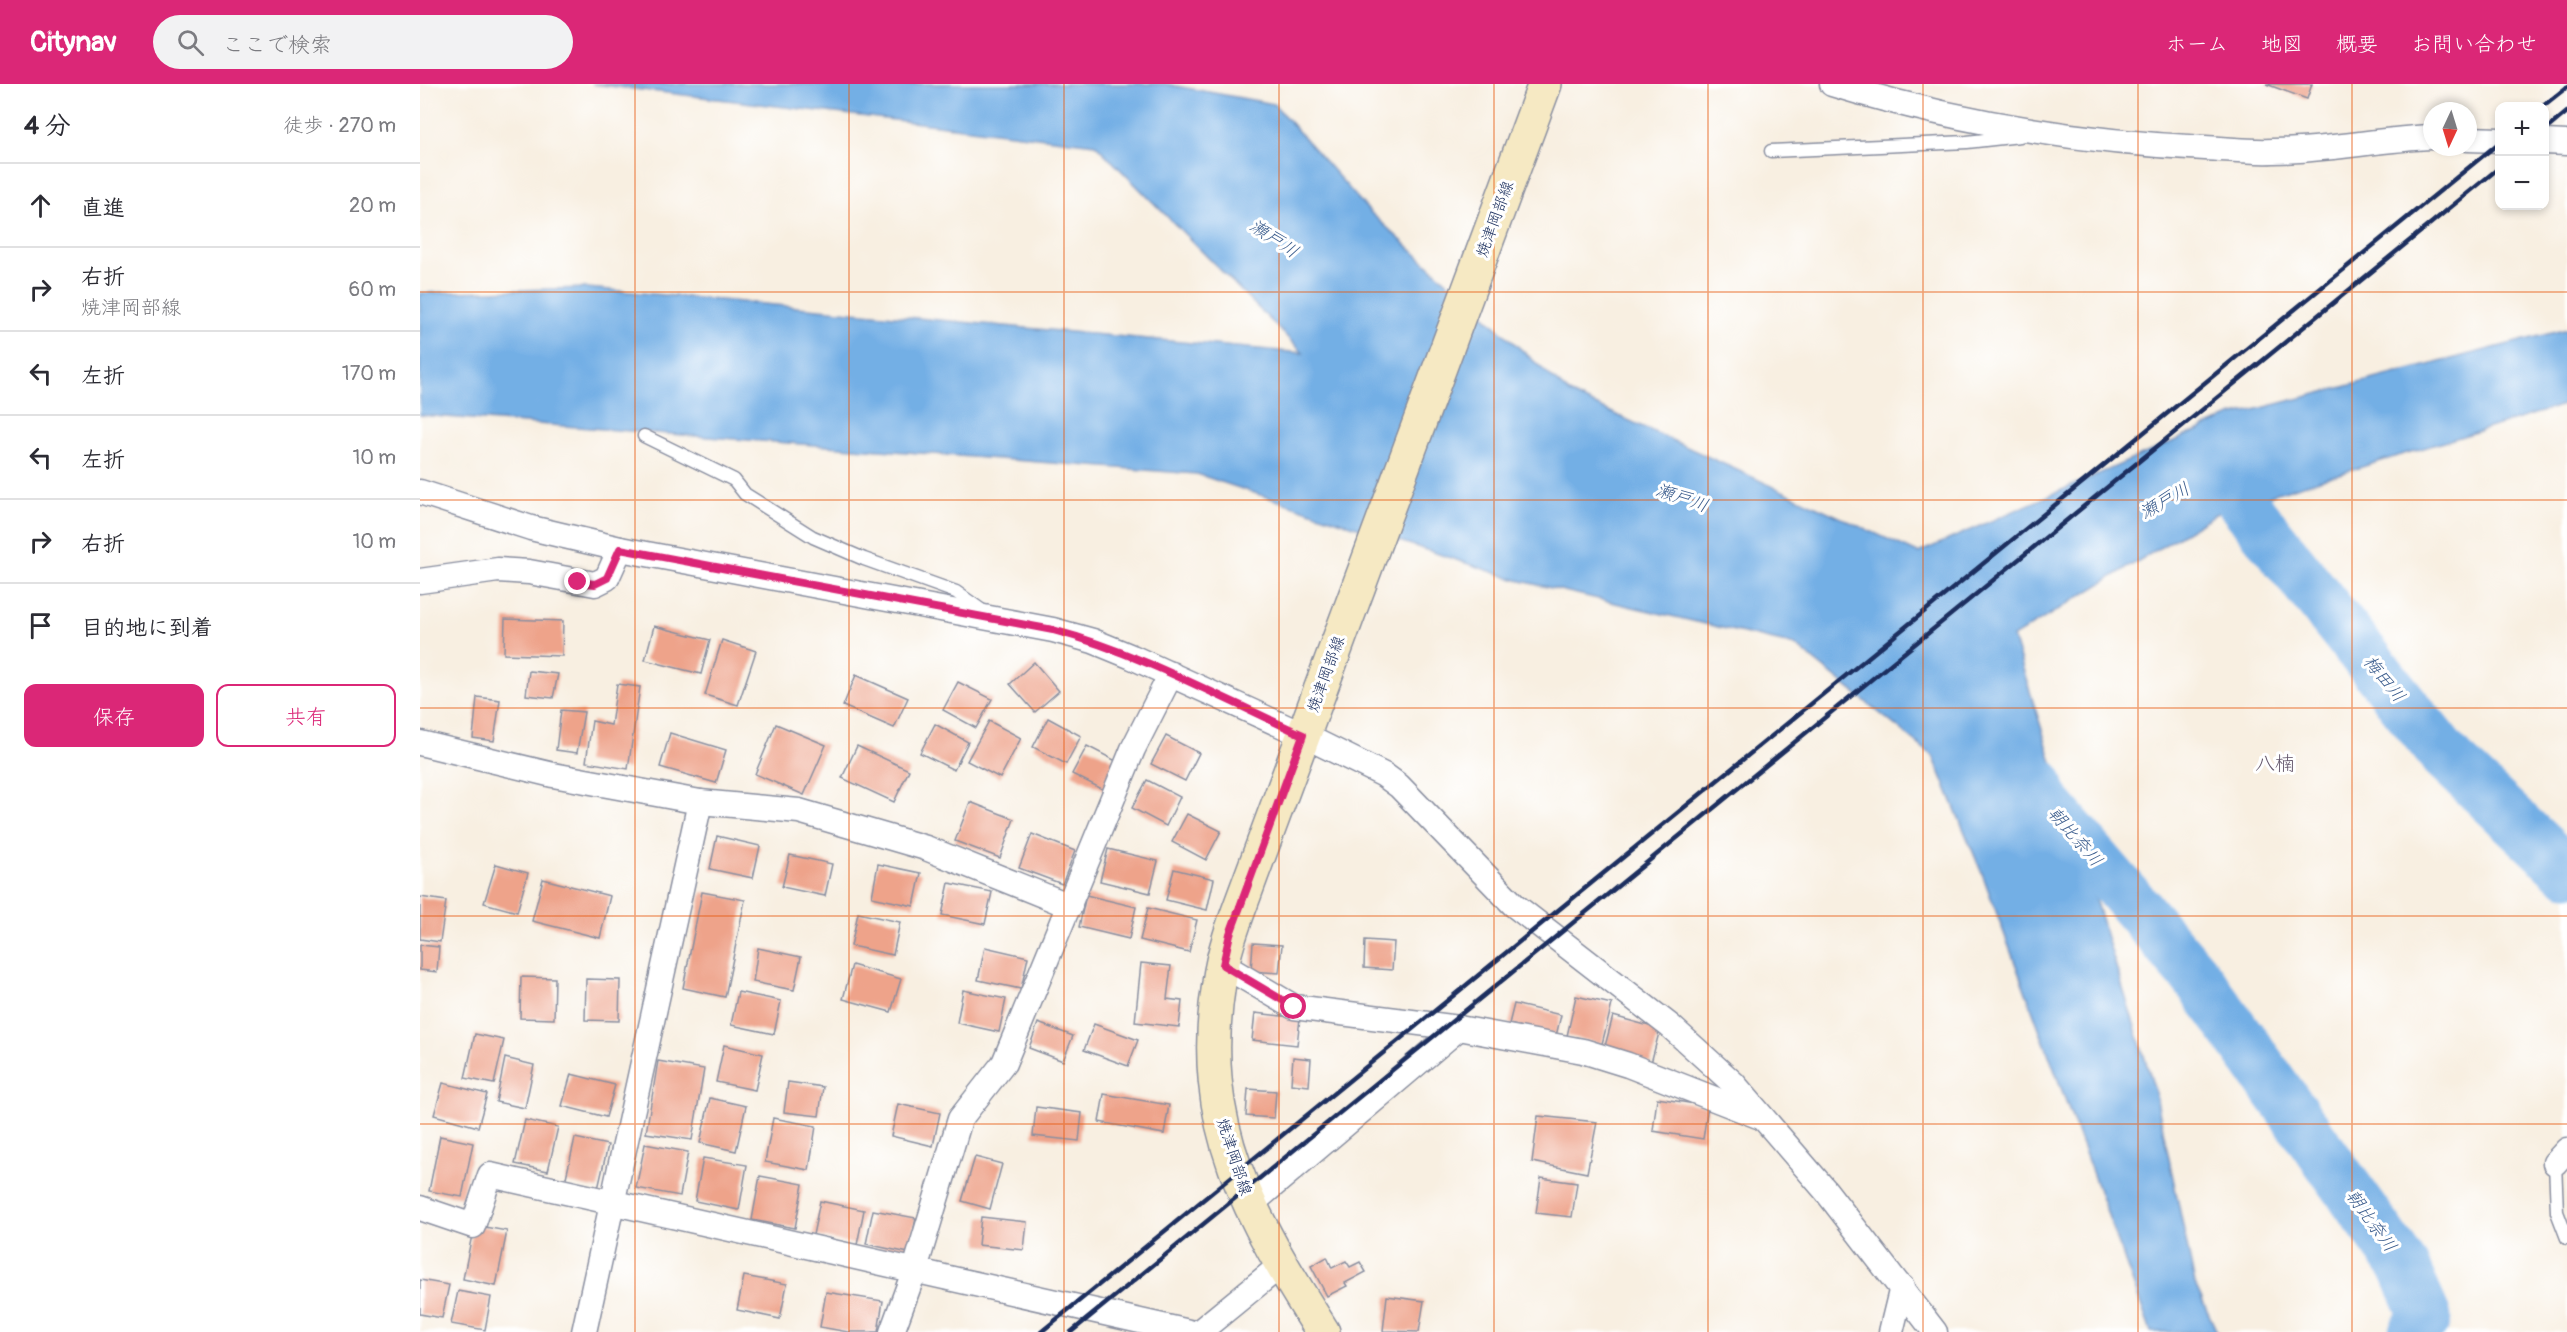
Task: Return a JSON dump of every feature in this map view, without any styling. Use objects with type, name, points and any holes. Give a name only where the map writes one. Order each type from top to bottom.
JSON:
[{"type":"main road","name":"焼津岡部線","points":[[1323,1332],[1281,1265],[1250,1205],[1227,1145],[1216,1096],[1213,1055],[1215,1017],[1223,965],[1230,934],[1545,84]]},
{"type":"street","points":[[1832,84],[1886,100],[2043,133],[2159,146],[2270,152],[2310,151],[2350,147],[2393,138],[2423,137]]},
{"type":"street","points":[[2477,139],[2495,140]]},
{"type":"street","points":[[2549,142],[2567,143]]},
{"type":"street","points":[[420,492],[531,528],[620,549],[1093,641],[1305,729],[1399,786],[1514,905],[1670,1026],[1734,1084],[1826,1191],[1935,1332]]},
{"type":"street","points":[[420,581],[498,570],[529,572],[595,584],[607,578],[620,549]]},
{"type":"street","points":[[892,1332],[915,1269],[960,1119],[1004,1063],[1133,749],[1171,674]]},
{"type":"street","points":[[420,742],[553,775],[700,802],[799,811],[926,848],[1070,906]]},
{"type":"street","points":[[584,1332],[700,802]]},
{"type":"street","points":[[1223,965],[1294,1007],[1459,1028],[1583,1051],[1706,1094],[1765,1119]]},
{"type":"street","points":[[1250,1205],[1459,1028]]},
{"type":"street","points":[[420,1208],[473,1226],[490,1175],[1189,1332]]},
{"type":"street","points":[[1199,1332],[1281,1265]]},
{"type":"street","points":[[1891,1332],[1902,1287]]},
{"type":"lane","points":[[1772,151],[1967,142],[2043,133]]},
{"type":"lane","points":[[644,436],[734,480],[746,494],[813,537],[864,559],[956,592],[994,620]]},
{"type":"lane","points":[[2561,1156],[2558,1212],[2567,1238]]},
{"type":"water","name":"瀬戸川","points":[[592,84],[1165,84],[1274,104],[1369,211],[1569,393],[1918,553],[2231,416],[2567,329],[2567,404],[2222,510],[2013,637],[2155,1091],[2195,1284],[2217,1332],[2151,1332],[1983,876],[1933,756],[1795,645],[1517,580],[1197,474],[420,415],[420,293],[587,288],[1303,353],[1095,144]]},
{"type":"building","points":[[2266,84],[2312,84],[2307,99]]},
{"type":"building","points":[[505,619],[563,621],[562,656],[504,654]]},
{"type":"building","points":[[654,626],[710,640],[701,674],[645,660]]},
{"type":"building","points":[[722,640],[756,651],[738,705],[705,695]]},
{"type":"building","points":[[1034,662],[1059,691],[1035,712],[1010,684]]},
{"type":"building","points":[[529,671],[558,674],[553,698],[526,695]]},
{"type":"building","points":[[856,675],[908,698],[894,728],[843,706]]},
{"type":"building","points":[[958,682],[992,699],[976,728],[943,710]]},
{"type":"building","points":[[617,684],[640,687],[628,769],[586,762],[592,721],[611,725]]},
{"type":"building","points":[[477,697],[500,700],[494,741],[473,738]]},
{"type":"building","points":[[561,710],[584,712],[577,753],[556,750]]},
{"type":"building","points":[[1048,718],[1081,736],[1066,764],[1033,747]]},
{"type":"building","points":[[989,721],[1021,738],[1000,778],[967,761]]},
{"type":"building","points":[[776,724],[826,745],[804,795],[755,774]]},
{"type":"building","points":[[935,724],[968,742],[954,770],[920,753]]},
{"type":"building","points":[[670,733],[726,750],[716,783],[660,767]]},
{"type":"building","points":[[1166,736],[1199,753],[1185,781],[1151,764]]},
{"type":"building","points":[[857,746],[909,770],[894,802],[842,778]]},
{"type":"building","points":[[1087,746],[1120,763],[1106,791],[1072,774]]},
{"type":"building","points":[[1147,780],[1180,797],[1166,826],[1132,808]]},
{"type":"building","points":[[970,802],[1014,819],[1000,858],[955,841]]},
{"type":"building","points":[[1187,814],[1221,831],[1206,860],[1172,842]]},
{"type":"building","points":[[1032,834],[1075,851],[1062,884],[1019,868]]},
{"type":"building","points":[[717,836],[760,846],[753,878],[710,869]]},
{"type":"building","points":[[1108,849],[1158,861],[1150,893],[1100,881]]},
{"type":"building","points":[[790,855],[832,864],[825,896],[782,887]]},
{"type":"building","points":[[496,864],[528,873],[517,912],[484,903]]},
{"type":"building","points":[[878,864],[921,873],[914,906],[872,897]]},
{"type":"building","points":[[1174,869],[1214,879],[1207,910],[1166,900]]},
{"type":"building","points":[[543,879],[610,896],[600,938],[532,921]]},
{"type":"building","points":[[949,883],[992,892],[985,924],[942,915]]},
{"type":"building","points":[[702,892],[745,900],[725,997],[683,988]]},
{"type":"building","points":[[1086,895],[1136,907],[1129,939],[1079,927]]},
{"type":"building","points":[[420,897],[446,901],[440,942],[420,939]]},
{"type":"building","points":[[1148,908],[1197,920],[1189,952],[1140,940]]},
{"type":"building","points":[[858,913],[900,922],[893,955],[851,946]]},
{"type":"building","points":[[1365,940],[1394,942],[1392,970],[1364,968]]},
{"type":"building","points":[[1253,943],[1282,945],[1279,973],[1251,971]]},
{"type":"building","points":[[420,945],[439,947],[437,972],[420,970]]},
{"type":"building","points":[[985,947],[1028,957],[1021,989],[978,980]]},
{"type":"building","points":[[758,948],[801,957],[794,990],[753,982]]},
{"type":"building","points":[[1141,963],[1171,966],[1167,999],[1182,1001],[1179,1027],[1135,1022]]},
{"type":"building","points":[[852,965],[901,979],[891,1012],[843,999]]},
{"type":"building","points":[[521,977],[555,978],[554,1019],[520,1018]]},
{"type":"building","points":[[586,979],[620,980],[619,1021],[585,1020]]},
{"type":"building","points":[[963,990],[1006,999],[999,1032],[957,1023]]},
{"type":"building","points":[[738,992],[781,1001],[774,1034],[731,1025]]},
{"type":"building","points":[[1576,996],[1612,1004],[1602,1044],[1567,1036]]},
{"type":"building","points":[[1514,1004],[1561,1015],[1556,1036],[1509,1024]]},
{"type":"building","points":[[1255,1013],[1300,1018],[1297,1045],[1252,1040]]},
{"type":"building","points":[[1613,1016],[1660,1029],[1651,1063],[1604,1050]]},
{"type":"building","points":[[1038,1023],[1073,1036],[1063,1061],[1029,1048]]},
{"type":"building","points":[[1094,1024],[1138,1040],[1128,1066],[1084,1050]]},
{"type":"building","points":[[475,1034],[504,1040],[494,1084],[465,1078]]},
{"type":"building","points":[[724,1045],[763,1054],[755,1090],[716,1082]]},
{"type":"building","points":[[1293,1057],[1311,1059],[1309,1086],[1291,1084]]},
{"type":"building","points":[[505,1058],[534,1065],[525,1108],[496,1102]]},
{"type":"building","points":[[658,1061],[704,1069],[692,1140],[646,1133]]},
{"type":"building","points":[[571,1074],[615,1085],[606,1117],[562,1106]]},
{"type":"building","points":[[788,1082],[823,1087],[819,1116],[784,1112]]},
{"type":"building","points":[[443,1083],[487,1094],[478,1127],[434,1115]]},
{"type":"building","points":[[1248,1089],[1276,1091],[1274,1118],[1246,1116]]},
{"type":"building","points":[[1104,1094],[1169,1105],[1164,1134],[1099,1122]]},
{"type":"building","points":[[710,1098],[746,1106],[736,1151],[700,1143]]},
{"type":"building","points":[[1657,1098],[1708,1106],[1703,1139],[1653,1131]]},
{"type":"building","points":[[898,1104],[940,1113],[933,1146],[891,1136]]},
{"type":"building","points":[[1036,1107],[1082,1113],[1079,1141],[1033,1136]]},
{"type":"building","points":[[1538,1116],[1597,1122],[1587,1173],[1532,1162]]},
{"type":"building","points":[[773,1118],[816,1126],[809,1170],[765,1162]]},
{"type":"building","points":[[525,1120],[558,1127],[548,1171],[515,1164]]},
{"type":"building","points":[[440,1136],[473,1143],[462,1197],[429,1191]]},
{"type":"building","points":[[575,1138],[608,1145],[598,1189],[565,1182]]},
{"type":"building","points":[[645,1144],[688,1152],[680,1196],[636,1188]]},
{"type":"building","points":[[975,1157],[1002,1164],[990,1209],[962,1201]]},
{"type":"building","points":[[703,1158],[747,1165],[739,1210],[695,1201]]},
{"type":"building","points":[[760,1176],[803,1184],[795,1228],[752,1220]]},
{"type":"building","points":[[1541,1178],[1577,1183],[1572,1217],[1536,1213]]},
{"type":"building","points":[[820,1201],[864,1210],[857,1245],[813,1235]]},
{"type":"building","points":[[873,1210],[916,1218],[909,1253],[866,1244]]},
{"type":"building","points":[[981,1217],[1027,1222],[1024,1250],[978,1245]]},
{"type":"building","points":[[474,1225],[507,1231],[496,1286],[463,1279]]},
{"type":"building","points":[[1327,1257],[1332,1268],[1346,1261],[1350,1267],[1360,1262],[1366,1272],[1345,1283],[1347,1286],[1327,1296],[1311,1266]]},
{"type":"building","points":[[744,1276],[787,1284],[780,1319],[737,1310]]},
{"type":"building","points":[[420,1280],[449,1285],[442,1318],[420,1314]]},
{"type":"building","points":[[458,1291],[491,1297],[485,1330],[451,1324]]},
{"type":"building","points":[[826,1292],[883,1301],[878,1332],[848,1332],[820,1327]]},
{"type":"building","points":[[1387,1296],[1424,1301],[1419,1332],[1383,1331]]},
{"type":"waterway","name":"梅田川","points":[[2217,471],[2444,755],[2567,871]]},
{"type":"waterway","name":"朝比奈川","points":[[2038,783],[2042,798],[2197,978],[2404,1267],[2426,1317],[2414,1332]]},
{"type":"railway","points":[[2548,102],[2567,87]]},
{"type":"railway","points":[[2549,127],[2567,112]]},
{"type":"railway","points":[[1041,1332],[2495,146]]},
{"type":"railway","points":[[1071,1332],[2495,171]]},
{"type":"district","name":"八楠","points":[[2275,763]]},
{"type":"route","points":[[578,582],[595,584],[607,578],[620,549],[1053,630],[1093,641],[1132,657],[1303,735],[1230,934],[1223,965],[1294,1007]]}]
